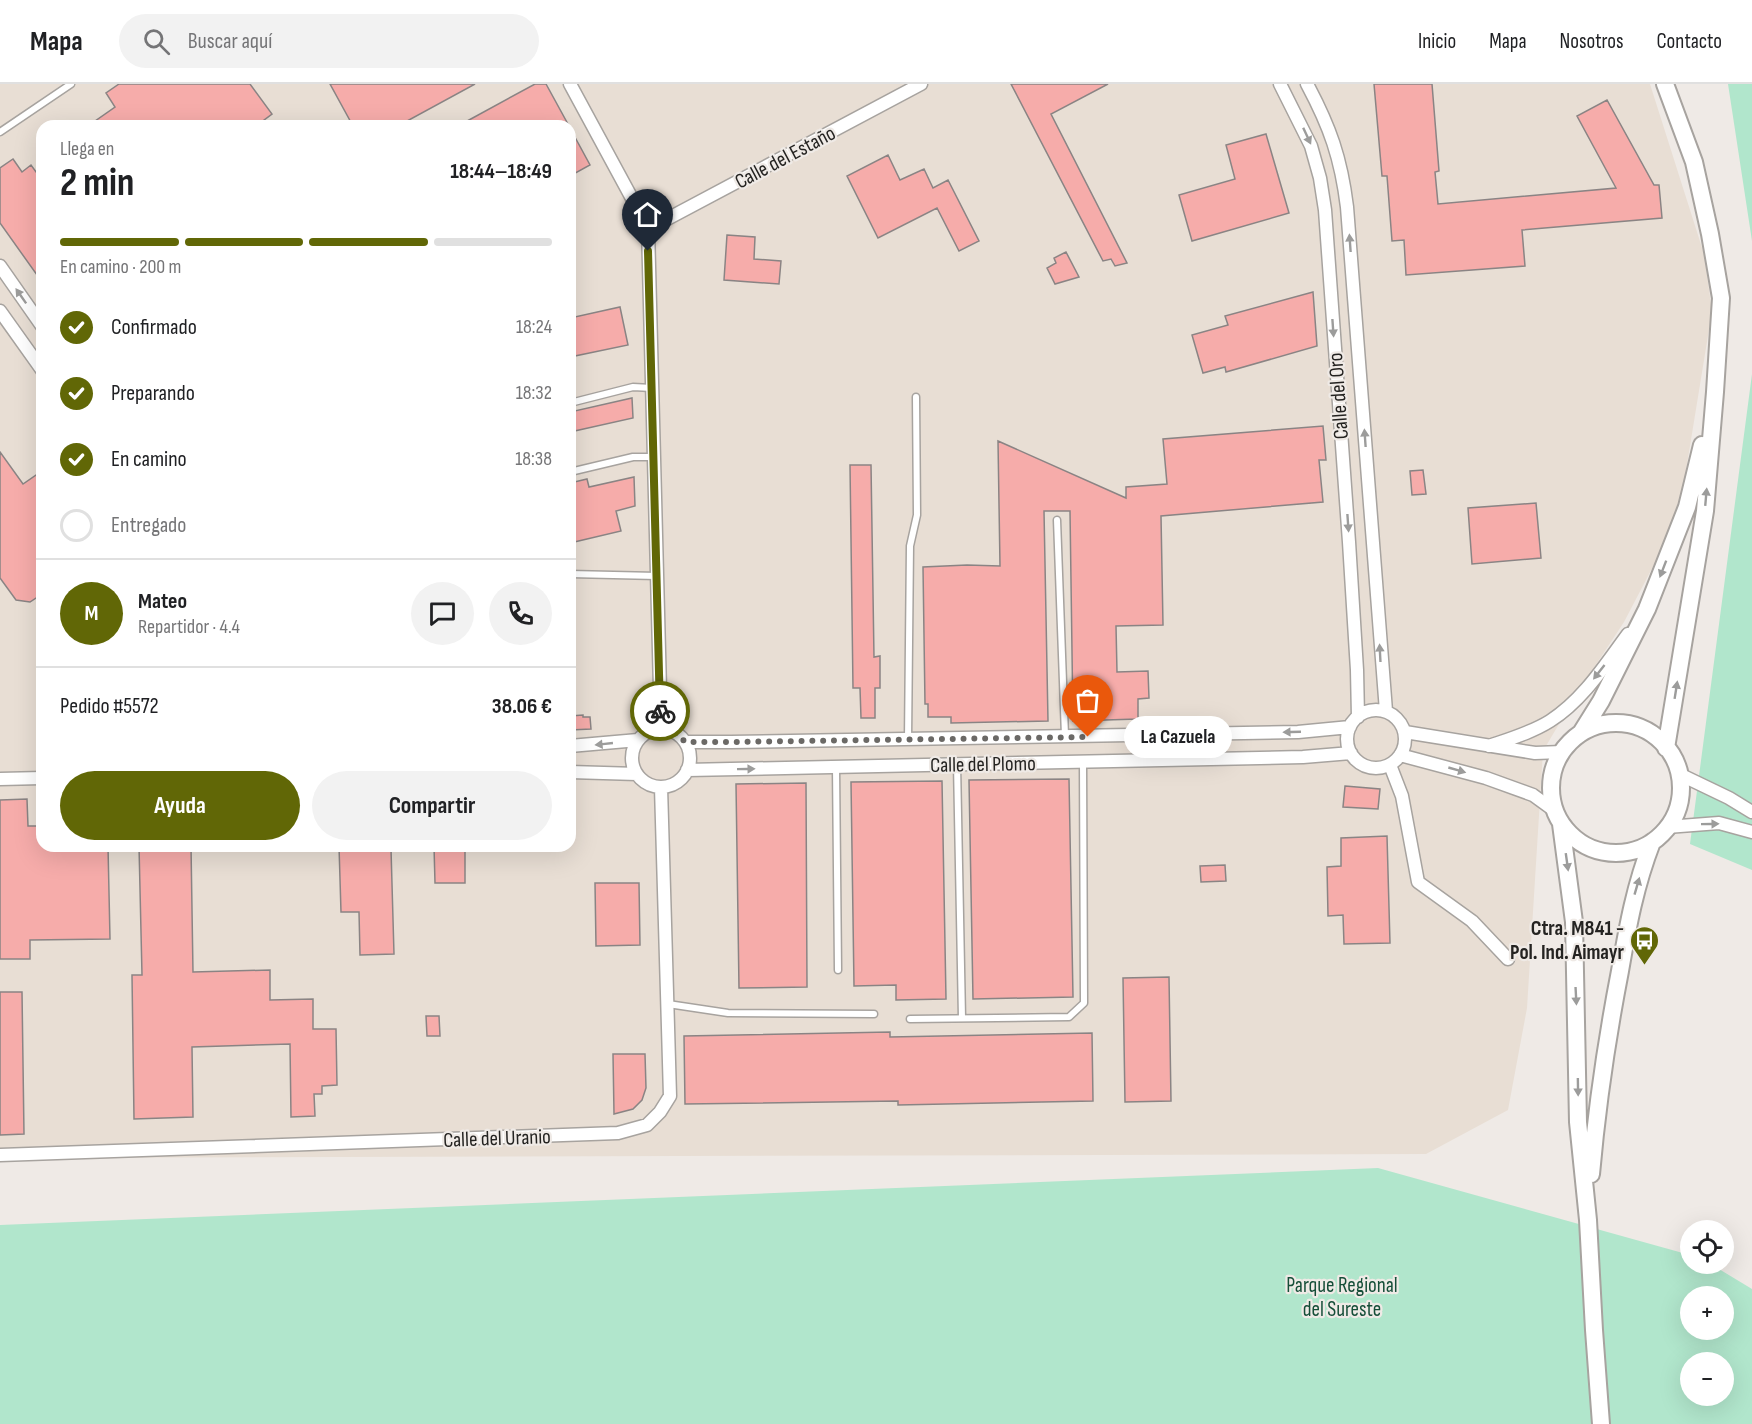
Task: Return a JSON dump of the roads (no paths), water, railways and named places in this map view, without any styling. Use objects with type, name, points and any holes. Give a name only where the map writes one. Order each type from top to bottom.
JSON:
[{"type":"main road","points":[[1665,84],[1694,162],[1721,298],[1705,511],[1666,748]]},
{"type":"main road","points":[[1581,733],[1647,609],[1687,507],[1715,392]]},
{"type":"main road","points":[[1558,817],[1572,837],[1587,846],[1603,852],[1620,853],[1636,850],[1652,842],[1667,827],[1677,811],[1680,793],[1679,774],[1674,760],[1666,748],[1652,735],[1636,726],[1617,723],[1598,725],[1570,741],[1553,770],[1551,791],[1558,817],[1574,922],[1578,1122],[1588,1220],[1601,1424]]},
{"type":"main road","points":[[1588,1220],[1595,1123],[1615,994],[1631,907],[1643,864],[1652,842]]},
{"type":"street","points":[[570,84],[648,228],[661,728]]},
{"type":"street","name":"Calle del Estaño","points":[[648,228],[921,84]]},
{"type":"street","name":"Calle del Oro","points":[[1280,84],[1311,146],[1320,178],[1325,210],[1351,564],[1357,670],[1354,722]]},
{"type":"street","points":[[1307,84],[1333,139],[1343,175],[1386,711]]},
{"type":"street","points":[[0,266],[36,317]]},
{"type":"street","points":[[0,311],[36,362]]},
{"type":"street","points":[[1488,746],[1525,734],[1550,721],[1575,700],[1590,684],[1647,609]]},
{"type":"street","points":[[1386,711],[1398,719],[1405,732],[1405,744],[1400,755],[1390,765],[1376,768],[1362,764],[1351,753],[1347,736],[1354,722],[1366,712],[1386,711]]},
{"type":"street","name":"Calle del Plomo","points":[[685,742],[1298,732],[1354,722]]},
{"type":"street","points":[[661,728],[679,735],[689,751],[690,761],[681,779],[672,785],[661,787],[644,781],[637,774],[633,763],[633,751],[644,734],[661,728]]},
{"type":"street","points":[[1405,732],[1535,753],[1562,752]]},
{"type":"street","points":[[576,745],[638,740]]},
{"type":"street","name":"Calle del Plomo","points":[[687,770],[1303,757],[1351,753]]},
{"type":"street","points":[[1400,755],[1486,778],[1533,795],[1558,817]]},
{"type":"street","points":[[1390,765],[1402,796],[1418,882],[1472,921],[1508,959]]},
{"type":"street","points":[[576,772],[637,774]]},
{"type":"street","points":[[1679,774],[1730,798],[1752,812]]},
{"type":"street","points":[[0,779],[36,778]]},
{"type":"street","name":"Calle del Uranio","points":[[0,1155],[618,1133],[647,1125],[660,1112],[670,1096],[661,787]]},
{"type":"street","points":[[1667,827],[1719,823],[1752,832]]},
{"type":"lane","points":[[0,132],[71,84]]},
{"type":"lane","points":[[576,401],[633,387],[652,388]]},
{"type":"lane","points":[[908,740],[910,546],[917,514],[916,397]]},
{"type":"lane","points":[[576,471],[633,457],[654,457]]},
{"type":"lane","points":[[1057,520],[1065,737]]},
{"type":"lane","points":[[576,574],[657,576]]},
{"type":"lane","points":[[910,1019],[1069,1017],[1084,1003],[1083,761]]},
{"type":"lane","points":[[957,764],[962,1018]]},
{"type":"lane","points":[[836,767],[838,970]]},
{"type":"lane","points":[[667,1004],[728,1013],[874,1014]]},
{"type":"place","name":"La Cazuela","points":[[1088,737]]},
{"type":"place","name":"Ctra. M841 - Pol. Ind. Aimayr","points":[[1645,966]]},
{"type":"park label","name":"Parque Regional del Sureste","points":[[1342,1297]]}]
